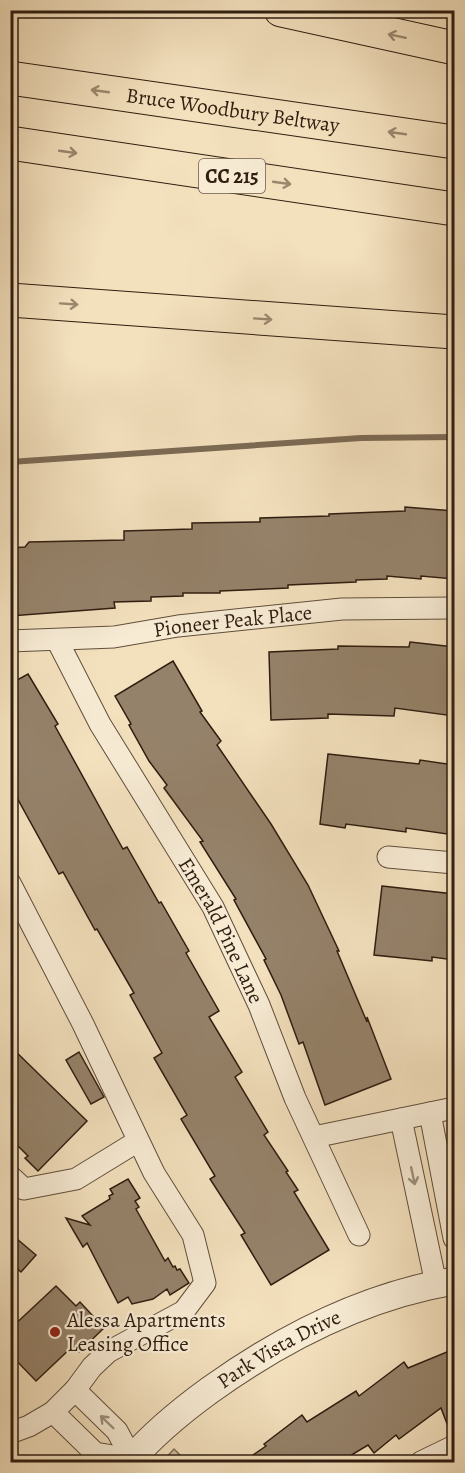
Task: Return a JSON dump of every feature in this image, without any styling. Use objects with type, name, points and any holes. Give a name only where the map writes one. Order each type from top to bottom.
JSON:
[{"type":"highway","points":[[281,10],[454,48]]},
{"type":"highway","name":"Bruce Woodbury Beltway","points":[[10,78],[454,142]]},
{"type":"highway","name":"CC 215","points":[[10,143],[454,208]]},
{"type":"highway","points":[[10,300],[454,332]]},
{"type":"street","name":"Pioneer Peak Place","points":[[10,641],[114,637],[178,626],[342,609],[454,608]]},
{"type":"street","name":"Emerald Pine Lane","points":[[57,640],[100,724],[213,907],[259,1005],[286,1077],[359,1235]]},
{"type":"street","points":[[388,857],[454,863]]},
{"type":"street","points":[[10,883],[83,1024],[154,1173],[193,1235],[205,1283],[184,1311],[108,1352],[53,1412],[29,1426],[10,1433]]},
{"type":"street","points":[[314,1137],[454,1108]]},
{"type":"street","points":[[430,1113],[454,1238]]},
{"type":"street","points":[[401,1119],[445,1283]]},
{"type":"street","points":[[10,1176],[24,1189],[76,1179],[138,1141]]},
{"type":"street","name":"Park Vista Drive","points":[[133,1461],[163,1428],[194,1401],[255,1358],[361,1305],[445,1283]]},
{"type":"street","points":[[75,1390],[117,1431],[133,1461]]},
{"type":"street","points":[[53,1412],[95,1453],[133,1461]]},
{"type":"street","points":[[421,1462],[454,1446]]},
{"type":"shaded area","points":[[174,1449],[187,1462],[162,1462]]},
{"type":"building","points":[[405,507],[454,511],[454,579],[387,576],[387,579],[356,580],[356,582],[288,585],[288,588],[183,593],[183,596],[151,597],[151,601],[114,602],[115,608],[10,616],[10,548],[25,547],[29,542],[124,540],[124,531],[192,529],[192,523],[260,522],[260,518],[405,511]]},
{"type":"building","points":[[410,642],[454,647],[454,716],[395,708],[394,716],[328,714],[328,718],[271,720],[269,652],[338,649],[338,646],[409,647]]},
{"type":"building","points":[[173,661],[202,711],[200,712],[221,741],[217,745],[271,824],[308,885],[339,951],[337,951],[367,1022],[367,1017],[391,1079],[325,1105],[303,1042],[299,1044],[281,995],[264,960],[266,959],[234,900],[236,899],[200,842],[203,841],[164,788],[167,785],[149,761],[115,696]]},
{"type":"building","points":[[28,674],[58,724],[55,726],[123,849],[127,847],[189,951],[186,953],[219,1011],[209,1017],[242,1072],[235,1077],[268,1132],[264,1135],[298,1190],[294,1192],[329,1250],[271,1285],[241,1235],[245,1233],[210,1179],[215,1176],[181,1119],[187,1115],[154,1058],[162,1053],[130,995],[134,993],[63,872],[59,874],[10,785],[10,684]]},
{"type":"building","points":[[328,754],[419,764],[420,760],[454,765],[454,835],[406,828],[406,832],[346,824],[345,828],[320,824]]},
{"type":"building","points":[[382,886],[454,894],[454,960],[432,957],[432,961],[374,955]]},
{"type":"building","points":[[10,1046],[87,1121],[38,1171],[25,1158],[28,1156],[10,1138]]},
{"type":"building","points":[[79,1052],[104,1097],[91,1104],[66,1060]]},
{"type":"building","points":[[128,1179],[140,1198],[135,1201],[139,1207],[136,1209],[165,1261],[168,1258],[173,1267],[180,1269],[189,1283],[170,1295],[167,1289],[153,1299],[132,1304],[128,1297],[118,1303],[87,1243],[83,1247],[66,1218],[90,1225],[82,1216],[110,1199],[109,1196],[113,1194],[110,1189]]},
{"type":"building","points":[[10,1233],[36,1255],[21,1272],[10,1262]]},
{"type":"building","name":"Alessa Apartments Leasing Office","points":[[56,1286],[76,1306],[80,1302],[104,1328],[79,1352],[73,1346],[36,1381],[10,1354],[10,1329]]},
{"type":"building","points":[[454,1349],[454,1433],[451,1434],[441,1408],[399,1439],[396,1435],[374,1453],[368,1445],[340,1462],[243,1462],[266,1446],[264,1444],[302,1415],[307,1422],[356,1391],[359,1396],[404,1362],[408,1368]]},
{"type":"waterway","points":[[10,462],[361,438],[454,437]]},
{"type":"place","name":"Alessa Apartments Leasing Office","points":[[55,1332]]}]
